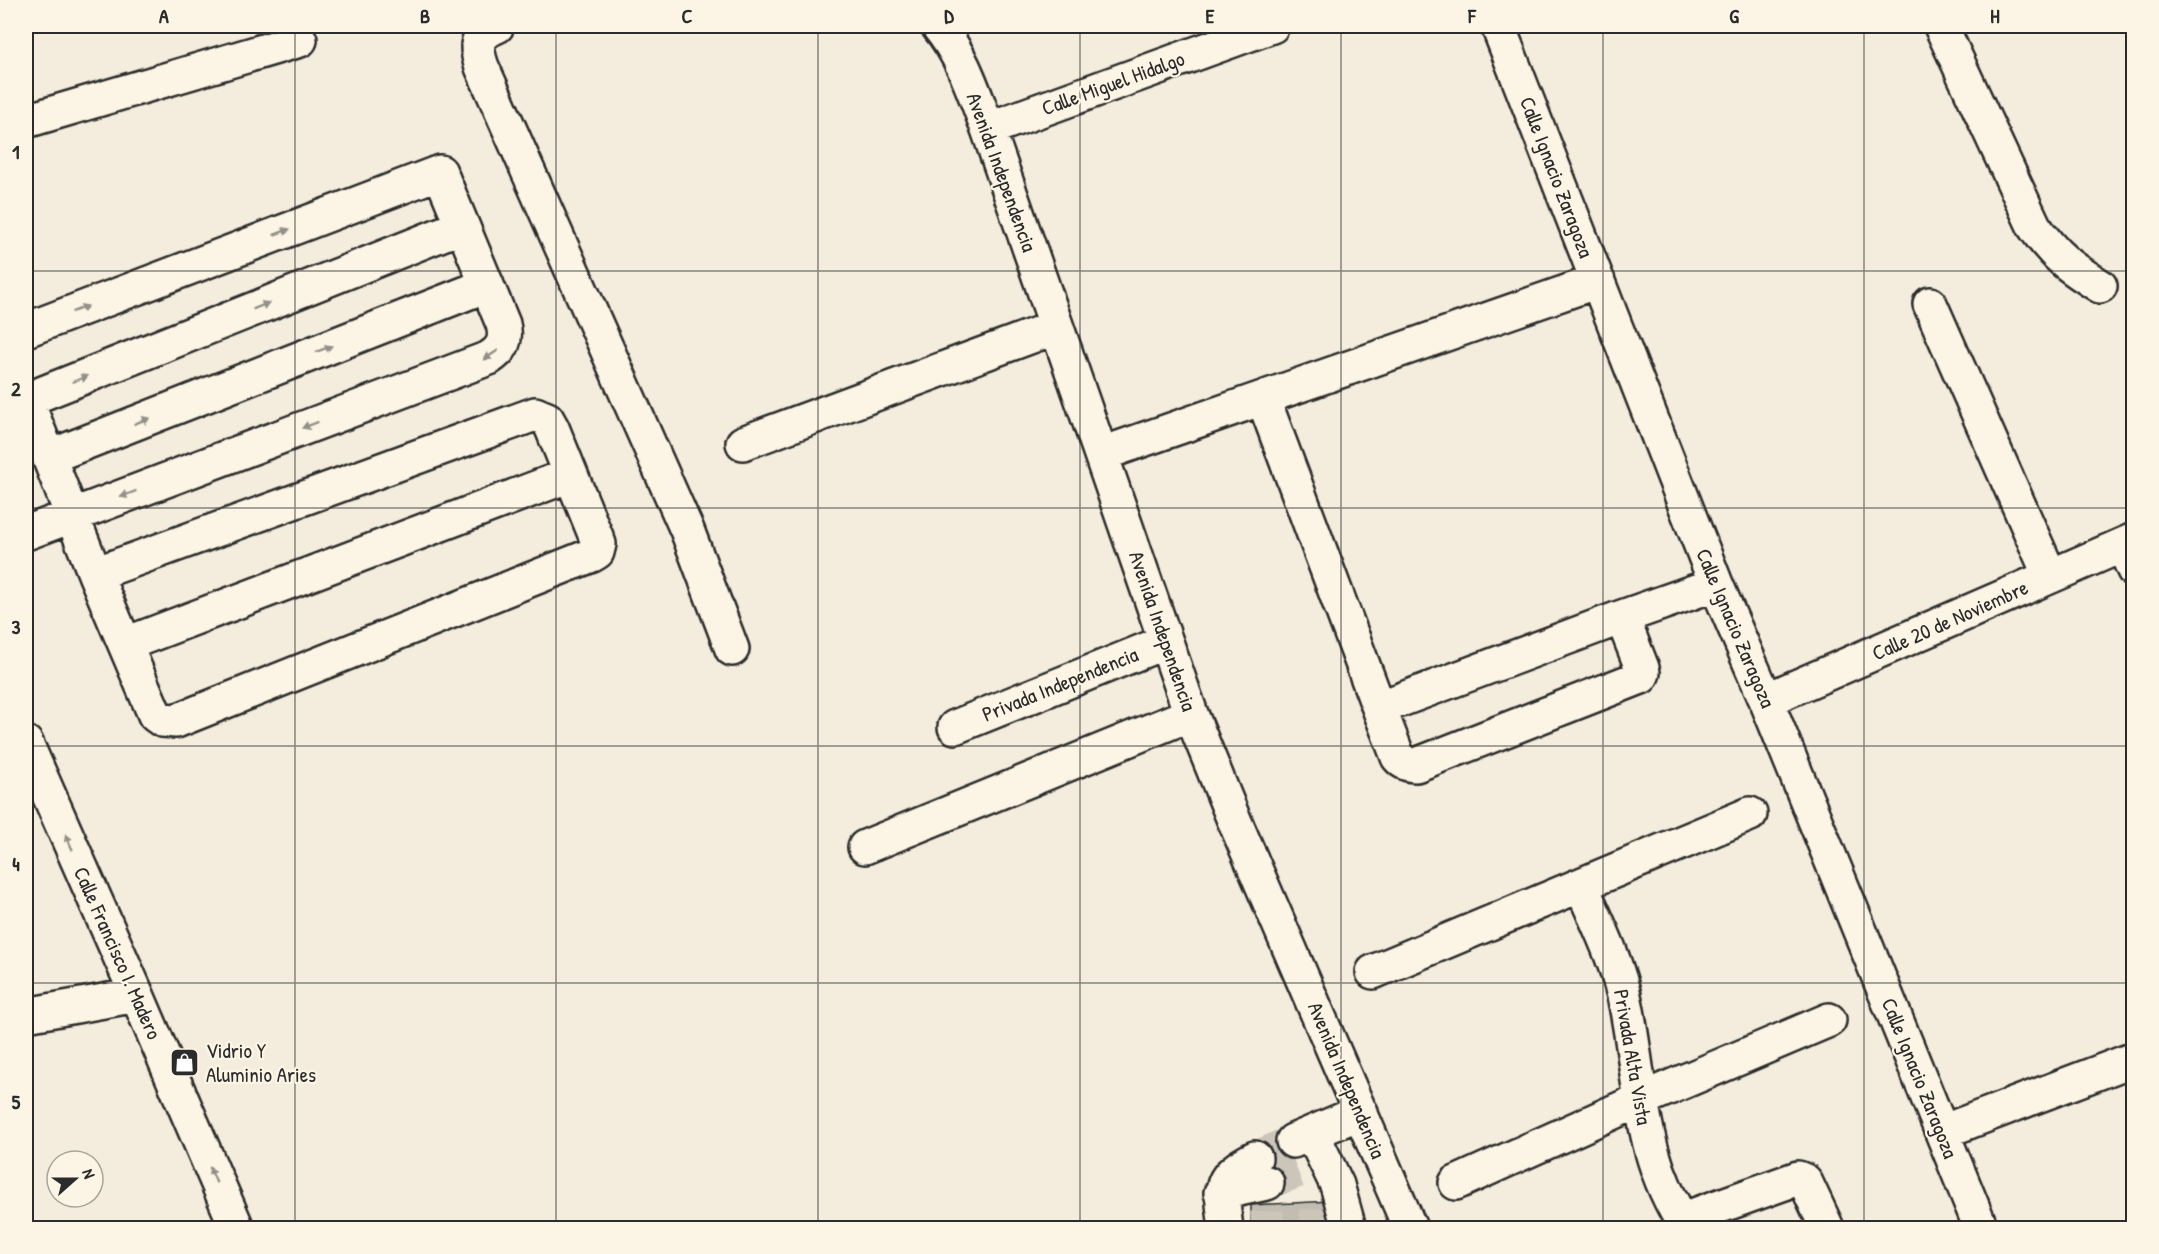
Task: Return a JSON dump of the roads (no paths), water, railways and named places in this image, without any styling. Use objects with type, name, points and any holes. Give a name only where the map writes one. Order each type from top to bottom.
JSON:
[{"type":"street","points":[[497,26],[486,30],[477,45],[482,68],[687,530],[732,649]]},
{"type":"street","name":"Avenida Independencia","points":[[938,26],[952,42],[962,62],[988,129],[1191,714],[1410,1228]]},
{"type":"street","name":"Calle Miguel Hidalgo","points":[[988,129],[1272,26]]},
{"type":"street","name":"Calle Ignacio Zaragoza","points":[[1498,26],[1716,584],[1766,700],[1981,1228]]},
{"type":"street","points":[[1941,26],[2034,226],[2056,256],[2100,286]]},
{"type":"street","points":[[26,121],[300,40]]},
{"type":"street","points":[[26,330],[440,172],[503,324],[505,334],[502,347],[489,358],[26,533]]},
{"type":"street","points":[[95,574],[526,415],[535,414],[547,419],[599,544],[599,549],[592,555],[176,721],[162,720],[155,715],[95,574],[26,400],[462,226]]},
{"type":"street","points":[[1102,454],[1598,281]]},
{"type":"street","points":[[49,457],[487,285]]},
{"type":"street","points":[[1930,304],[2050,576]]},
{"type":"street","points":[[743,443],[1056,327]]},
{"type":"street","points":[[1263,398],[1398,757],[1408,765],[1422,763],[1641,677],[1642,668],[1622,616]]},
{"type":"street","points":[[126,644],[570,475]]},
{"type":"street","name":"Calle 20 de Noviembre","points":[[1766,700],[2050,576],[2130,552]]},
{"type":"street","points":[[1379,708],[1622,616],[1716,584]]},
{"type":"street","name":"Privada Independencia","points":[[955,727],[1166,642]]},
{"type":"street","points":[[865,847],[1191,714]]},
{"type":"street","name":"Calle Francisco I. Madero","points":[[26,743],[237,1228]]},
{"type":"street","points":[[1373,972],[1750,814]]},
{"type":"street","name":"Privada Alta Vista","points":[[1581,885],[1622,986],[1640,1100],[1652,1152],[1670,1201],[1684,1224]]},
{"type":"street","points":[[26,1015],[137,995]]},
{"type":"street","points":[[1456,1184],[1640,1100],[1829,1020]]},
{"type":"street","points":[[1942,1131],[2133,1059]]},
{"type":"street","points":[[1343,1226],[1337,1185],[1309,1151],[1361,1112]]},
{"type":"street","points":[[1226,1228],[1221,1193],[1226,1178],[1233,1170],[1261,1171]]},
{"type":"street","points":[[1684,1224],[1798,1178],[1805,1181],[1827,1228]]},
{"type":"tunnel","points":[[1255,1158],[1293,1141]]},
{"type":"tunnel","points":[[1267,1183],[1304,1169]]},
{"type":"tunnel","points":[[1251,1228],[1331,1225]]},
{"type":"place","name":"Vidrio Y Aluminio Aries","points":[[185,1062]]}]
